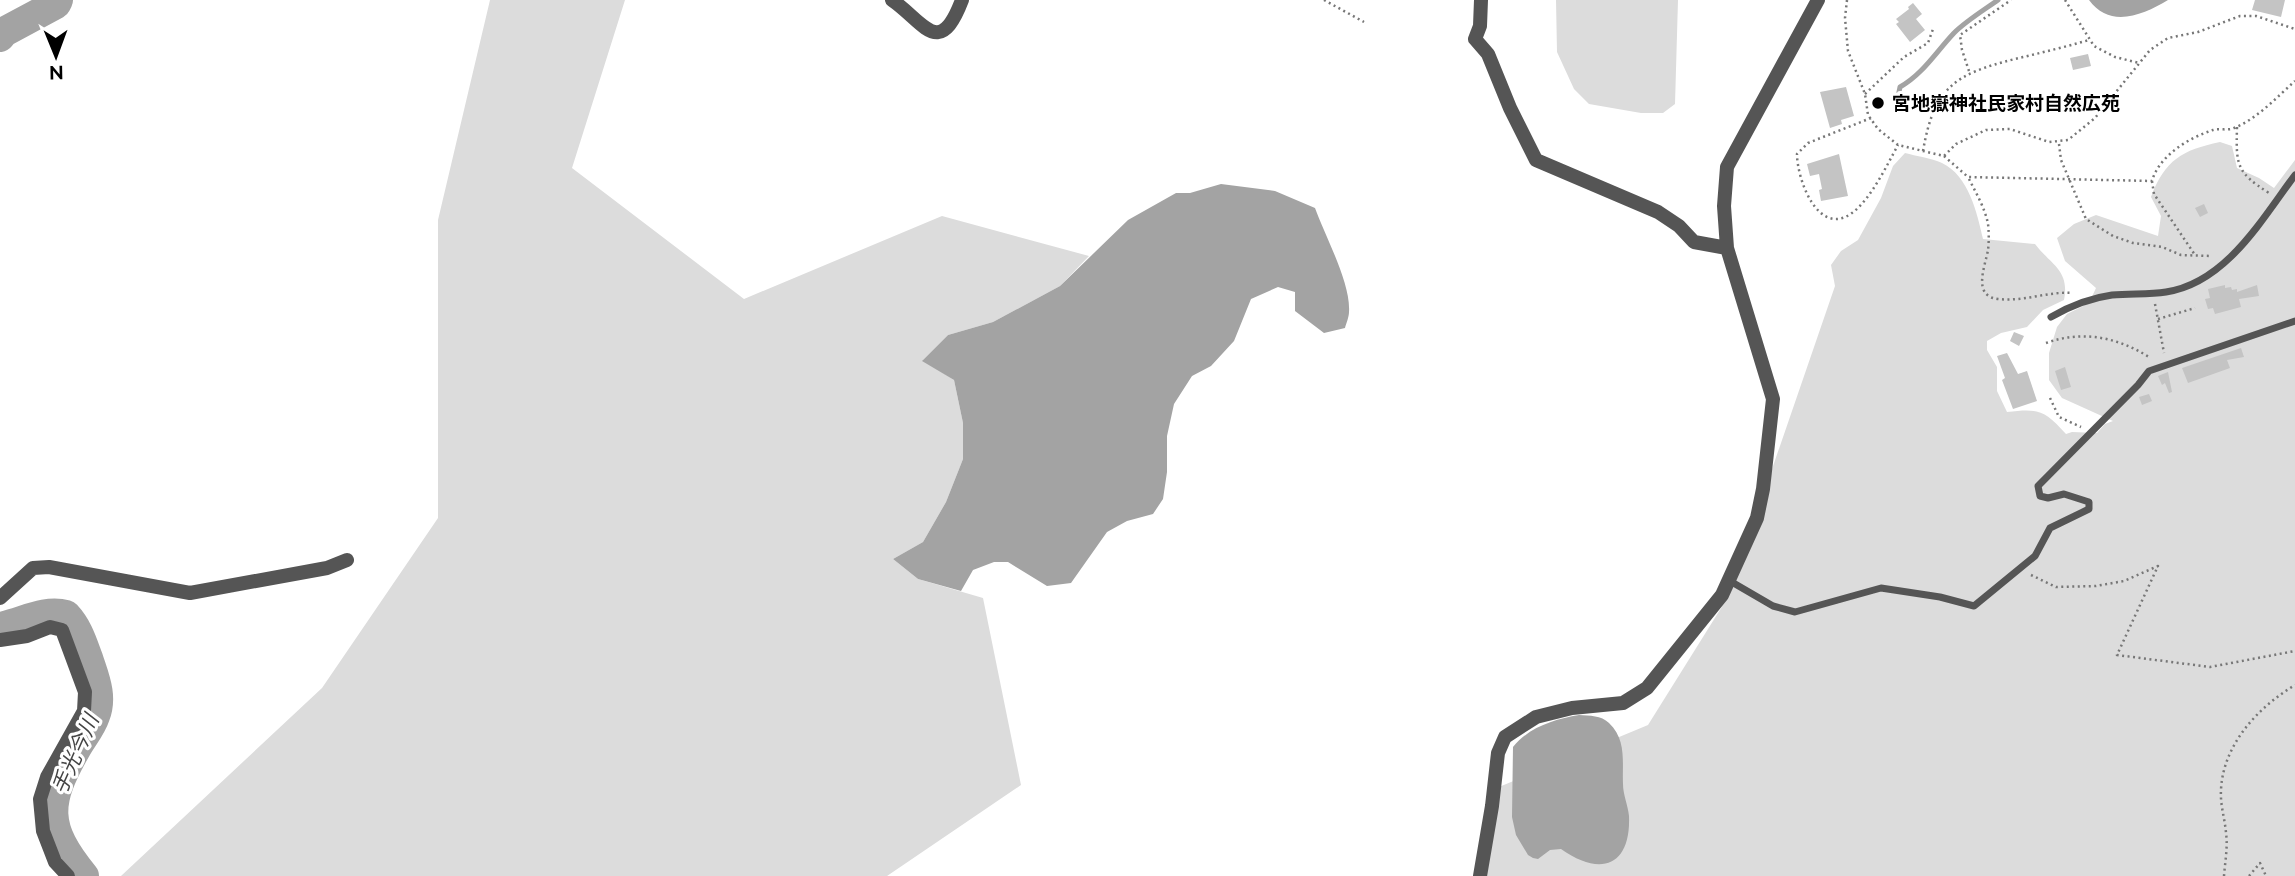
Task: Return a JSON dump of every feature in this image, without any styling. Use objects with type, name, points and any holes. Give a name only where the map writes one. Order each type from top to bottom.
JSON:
[{"type":"street","points":[[892,0],[906,10],[923,29],[931,33],[942,32],[947,28],[962,0]]},
{"type":"street","points":[[1481,0],[1480,26],[1475,39],[1488,54],[1510,108],[1536,160],[1658,212],[1679,226],[1694,242],[1727,248]]},
{"type":"street","points":[[1480,876],[1498,753],[1505,737],[1536,717],[1572,708],[1623,703],[1647,688],[1722,595],[1757,517],[1763,489],[1773,399],[1727,248],[1724,206],[1727,167],[1818,0]]},
{"type":"street","points":[[0,598],[33,568],[49,567],[190,593],[327,568],[347,560]]},
{"type":"street","points":[[0,640],[27,636],[50,627],[62,630],[85,692],[84,711],[47,776],[40,799],[43,831],[55,862],[68,876]]},
{"type":"lane","points":[[2051,317],[2091,299],[2111,295],[2154,294],[2194,283],[2214,271],[2249,237],[2295,175]]},
{"type":"lane","points":[[1730,581],[1773,606],[1795,612],[1881,589],[1940,597],[1974,606],[2035,556],[2050,528],[2089,509],[2089,502],[2064,494],[2049,498],[2040,496],[2038,486],[2091,430],[2138,386],[2149,371],[2295,321]]},
{"type":"path","points":[[1324,0],[1364,22]]},
{"type":"path","points":[[1847,0],[1844,18],[1847,44],[1871,118],[1878,129],[1898,145],[1944,156],[1968,177],[1988,224],[1988,248],[1982,275],[1982,288],[1987,295],[2000,299],[2022,299],[2050,293],[2082,294]]},
{"type":"path","points":[[1969,72],[1960,35],[2011,0]]},
{"type":"path","points":[[2065,0],[2090,40],[2102,52],[2139,63]]},
{"type":"path","points":[[1944,156],[1956,144],[1986,130],[2010,129],[2049,142],[2068,140],[2095,118],[2139,63],[2158,43],[2168,38],[2198,32],[2240,16],[2256,16],[2295,29]]},
{"type":"path","points":[[1865,93],[1903,57],[1928,43],[1933,30]]},
{"type":"path","points":[[1923,151],[1930,117],[1936,105],[1947,90],[1969,72],[2090,40]]},
{"type":"path","points":[[2195,255],[2154,194],[2152,181],[2156,167],[2180,146],[2215,130],[2232,130],[2295,81]]},
{"type":"path","points":[[1871,118],[1808,143],[1797,154],[1797,162],[1811,203],[1817,210],[1824,216],[1836,218],[1850,215],[1863,201],[1898,145]]},
{"type":"path","points":[[2236,127],[2238,163],[2242,171],[2249,180],[2278,198]]},
{"type":"path","points":[[2058,142],[2061,160],[2086,219],[2113,236],[2133,243],[2162,247],[2181,255],[2229,257]]},
{"type":"path","points":[[1968,177],[2152,181]]},
{"type":"path","points":[[2154,294],[2162,366]]},
{"type":"path","points":[[2158,319],[2195,308]]},
{"type":"path","points":[[2046,343],[2063,337],[2104,337],[2148,356],[2162,366]]},
{"type":"path","points":[[2050,398],[2059,417],[2091,430]]},
{"type":"path","points":[[2019,569],[2056,587],[2123,581],[2158,566],[2117,655],[2210,667],[2295,651]]},
{"type":"path","points":[[2224,876],[2227,835],[2220,794],[2223,770],[2232,747],[2250,723],[2272,699],[2295,685]]},
{"type":"path","points":[[2249,876],[2260,863],[2266,876]]},
{"type":"shaded area","points":[[490,0],[625,0],[572,168],[744,299],[942,216],[1089,256],[1060,286],[993,322],[948,335],[923,360],[954,380],[963,423],[963,459],[946,502],[923,542],[893,559],[918,579],[983,598],[1021,785],[887,876],[121,876],[322,688],[438,518],[438,220]]},
{"type":"shaded area","points":[[1556,0],[1678,0],[1675,104],[1663,113],[1641,113],[1589,104],[1574,89],[1557,52]]},
{"type":"shaded area","points":[[2089,0],[2168,0],[2138,14],[2117,17],[2097,9]]},
{"type":"shaded area","points":[[2220,142],[2232,146],[2237,168],[2274,188],[2295,160],[2295,876],[1484,876],[1499,787],[1648,725],[1728,597],[1835,286],[1831,265],[1841,251],[1858,240],[1881,198],[1893,166],[1905,153],[1942,163],[1959,177],[1970,196],[1983,239],[2035,244],[2062,275],[2064,300],[2043,310],[2027,327],[2001,333],[1987,341],[1987,350],[1997,367],[1997,391],[2007,412],[2040,412],[2066,434],[2097,433],[2105,424],[2113,421],[2062,398],[2049,380],[2049,353],[2057,327],[2067,314],[2089,303],[2096,288],[2065,261],[2057,238],[2074,224],[2096,215],[2158,236],[2161,216],[2151,197],[2162,174],[2185,153]]},
{"type":"shaded area","points":[[1221,184],[1275,191],[1315,208],[1346,287],[1349,312],[1345,328],[1324,333],[1295,311],[1295,292],[1278,287],[1251,299],[1234,341],[1211,366],[1192,376],[1174,404],[1167,436],[1167,472],[1163,499],[1153,514],[1127,521],[1107,532],[1071,583],[1047,586],[1008,562],[994,562],[973,570],[961,591],[918,579],[893,559],[923,542],[946,502],[963,459],[963,423],[954,380],[922,361],[948,335],[993,322],[1060,286],[1128,220],[1176,193],[1190,193]]},
{"type":"shaded area","points":[[1579,715],[1606,720],[1615,730],[1621,744],[1623,788],[1629,816],[1628,833],[1625,847],[1618,856],[1610,862],[1600,864],[1588,863],[1561,849],[1550,850],[1538,859],[1533,858],[1528,855],[1516,835],[1512,817],[1513,747],[1527,734],[1543,725]]},
{"type":"building","points":[[2255,0],[2285,0],[2281,17],[2252,10]]},
{"type":"building","points":[[1913,3],[1922,14],[1916,19],[1925,30],[1910,42],[1896,24],[1899,22],[1896,19]]},
{"type":"building","points":[[2088,54],[2091,66],[2073,70],[2070,58]]},
{"type":"building","points":[[1846,87],[1854,116],[1841,120],[1842,124],[1830,128],[1820,92]]},
{"type":"building","points":[[1839,154],[1848,196],[1821,201],[1819,174],[1810,176],[1807,164]]},
{"type":"building","points":[[2204,204],[2208,213],[2200,217],[2195,208]]},
{"type":"building","points":[[2225,285],[2225,288],[2237,289],[2237,292],[2257,285],[2259,296],[2239,299],[2241,307],[2215,314],[2213,308],[2208,309],[2205,299],[2210,298],[2208,289]]},
{"type":"building","points":[[2014,332],[2024,336],[2019,346],[2010,341]]},
{"type":"building","points":[[2241,348],[2244,357],[2227,360],[2230,368],[2188,383],[2182,368]]},
{"type":"building","points":[[2007,353],[2018,374],[2027,371],[2037,401],[2013,409],[2002,380],[2005,378],[1997,356]]},
{"type":"building","points":[[2065,367],[2071,387],[2061,390],[2055,371]]},
{"type":"building","points":[[2168,372],[2172,392],[2169,393],[2158,376]]},
{"type":"building","points":[[2149,394],[2152,401],[2142,405],[2139,397]]},
{"type":"waterway","name":"手光今川","points":[[0,37],[4,32],[56,4],[58,0]]},
{"type":"waterway","points":[[1898,97],[1900,87],[1922,69],[1954,33],[1998,0]]},
{"type":"waterway","name":"手光今川","points":[[0,627],[41,615],[66,615],[77,630],[88,658],[97,687],[97,709],[91,725],[66,768],[54,800],[53,814],[62,843],[84,876]]},
{"type":"place","name":"宮地嶽神社民家村自然広苑","points":[[1878,103]]}]
